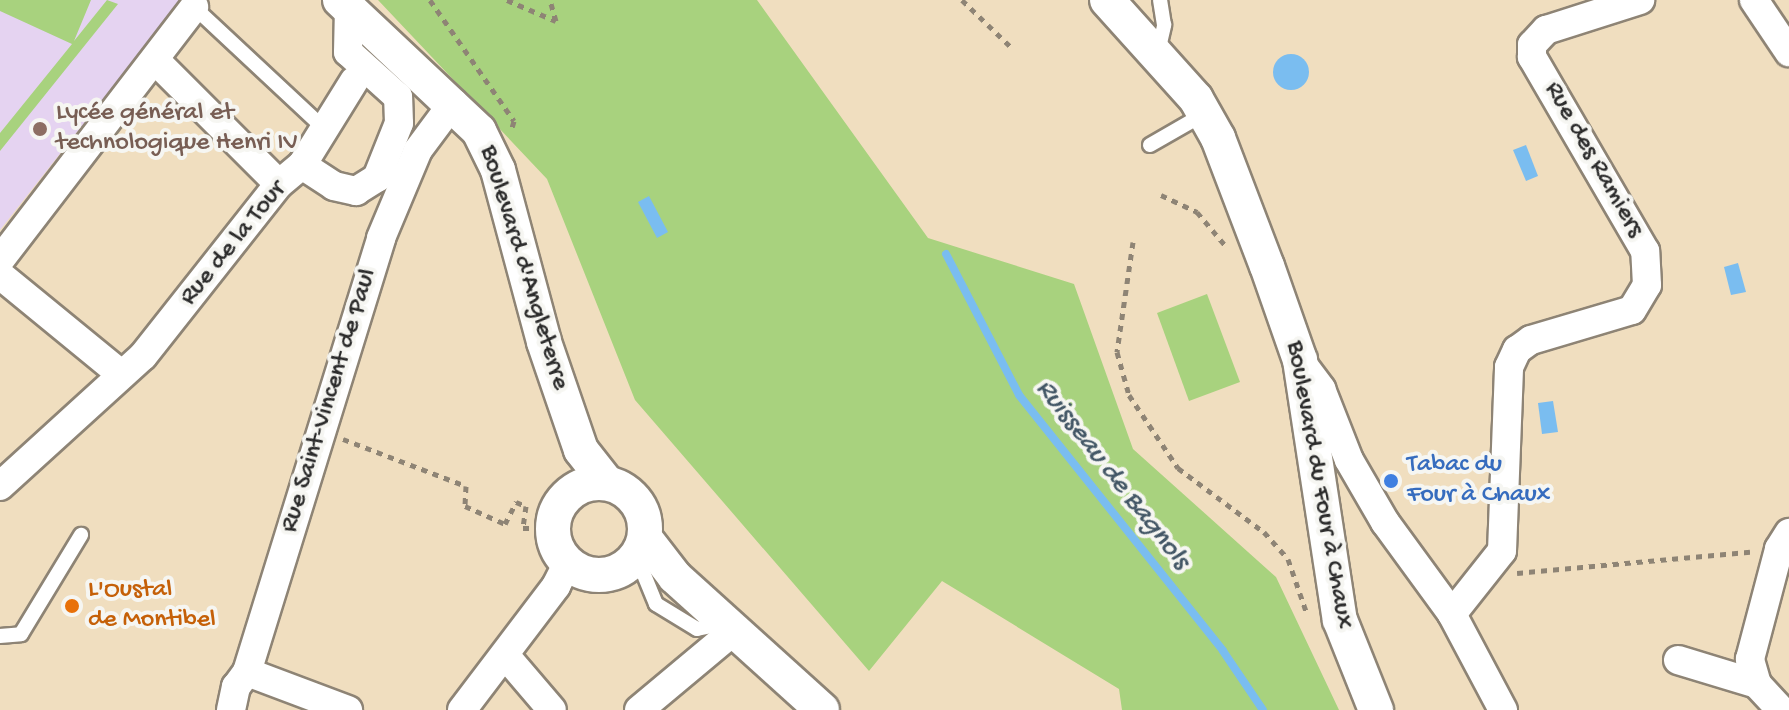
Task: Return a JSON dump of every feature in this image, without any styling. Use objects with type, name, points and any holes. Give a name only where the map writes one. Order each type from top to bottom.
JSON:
[{"type":"street","name":"Boulevard du Four à Chaux","points":[[1082,0],[1113,8],[1204,114],[1267,266],[1300,360],[1340,620],[1376,710]]},
{"type":"street","name":"Rue des Ramiers","points":[[1452,614],[1502,551],[1509,367],[1517,350],[1531,340],[1632,310],[1647,285],[1645,251],[1532,57],[1532,45],[1546,30],[1640,0]]},
{"type":"street","points":[[1754,0],[1789,52]]},
{"type":"street","name":"Boulevard d'Angleterre","points":[[344,4],[453,103],[479,131],[498,170],[544,342],[594,485]]},
{"type":"street","name":"Rue de la Tour","points":[[6,473],[143,356],[279,184],[302,165],[334,186],[356,191],[377,178],[399,123],[398,97],[348,52],[344,4]]},
{"type":"street","points":[[0,260],[194,7]]},
{"type":"street","points":[[155,60],[279,184]]},
{"type":"street","points":[[302,165],[327,131],[354,81]]},
{"type":"street","name":"Rue Saint-Vincent de Paul","points":[[231,710],[236,687],[247,672],[381,238],[418,150],[453,103]]},
{"type":"street","points":[[0,275],[121,374]]},
{"type":"street","points":[[1300,360],[1321,389],[1349,460],[1385,522],[1452,614],[1503,710]]},
{"type":"street","points":[[594,485],[632,497],[641,509],[638,555],[606,574],[579,570],[568,562],[553,528],[561,504],[594,485]]},
{"type":"street","points":[[1781,710],[1757,684],[1750,659],[1784,541]]},
{"type":"street","points":[[638,555],[675,577],[822,710]]},
{"type":"street","points":[[462,710],[505,655],[568,562]]},
{"type":"street","points":[[650,707],[732,626]]},
{"type":"street","points":[[505,655],[552,710]]},
{"type":"street","points":[[1678,660],[1757,684]]},
{"type":"street","points":[[247,672],[348,710]]},
{"type":"lane","points":[[1157,56],[1164,25],[1160,0]]},
{"type":"lane","points":[[194,7],[327,131]]},
{"type":"lane","points":[[1150,145],[1204,114]]},
{"type":"lane","points":[[0,636],[21,634],[81,535]]},
{"type":"lane","points":[[638,555],[656,604],[697,629],[732,626]]},
{"type":"path","points":[[430,0],[514,121],[498,170]]},
{"type":"path","points":[[507,0],[556,21],[550,0]]},
{"type":"path","points":[[962,0],[1010,46]]},
{"type":"path","points":[[1161,195],[1197,212],[1249,270],[1267,266]]},
{"type":"path","points":[[1133,242],[1117,352],[1129,395],[1178,468],[1264,532],[1288,559],[1308,618]]},
{"type":"path","points":[[319,434],[353,441],[466,486],[465,506],[505,524],[516,502],[526,506],[523,528],[553,528]]},
{"type":"path","points":[[1531,572],[1784,541]]},
{"type":"shaded area","name":"Lycée général et technologique Henri IV","points":[[0,0],[181,0],[0,230]]},
{"type":"green space","points":[[0,0],[91,0],[74,41],[107,0],[118,4],[0,151],[0,133],[72,44],[0,11]]},
{"type":"green space","points":[[378,0],[757,0],[928,238],[1074,284],[1133,449],[1276,577],[1339,710],[1122,710],[1119,689],[942,581],[869,671],[635,400],[547,179]]},
{"type":"green space","points":[[1207,294],[1240,382],[1189,401],[1157,313]]},
{"type":"water","points":[[1291,54],[1304,59],[1309,72],[1304,85],[1291,90],[1278,85],[1273,72],[1278,59]]},
{"type":"water","points":[[1526,145],[1538,176],[1526,181],[1513,150]]},
{"type":"water","points":[[649,196],[668,232],[657,238],[638,202]]},
{"type":"water","points":[[1738,263],[1746,292],[1731,295],[1724,267]]},
{"type":"water","points":[[1553,401],[1558,432],[1542,434],[1538,403]]},
{"type":"waterway","name":"Ruisseau de Bagnols","points":[[946,254],[1019,395],[1223,651],[1263,710]]},
{"type":"place","name":"Lycée général et technologique Henri IV","points":[[40,129]]},
{"type":"place","name":"Tabac du Four à Chaux","points":[[1391,481]]},
{"type":"place","name":"L'Oustal de Montibel","points":[[72,606]]}]
